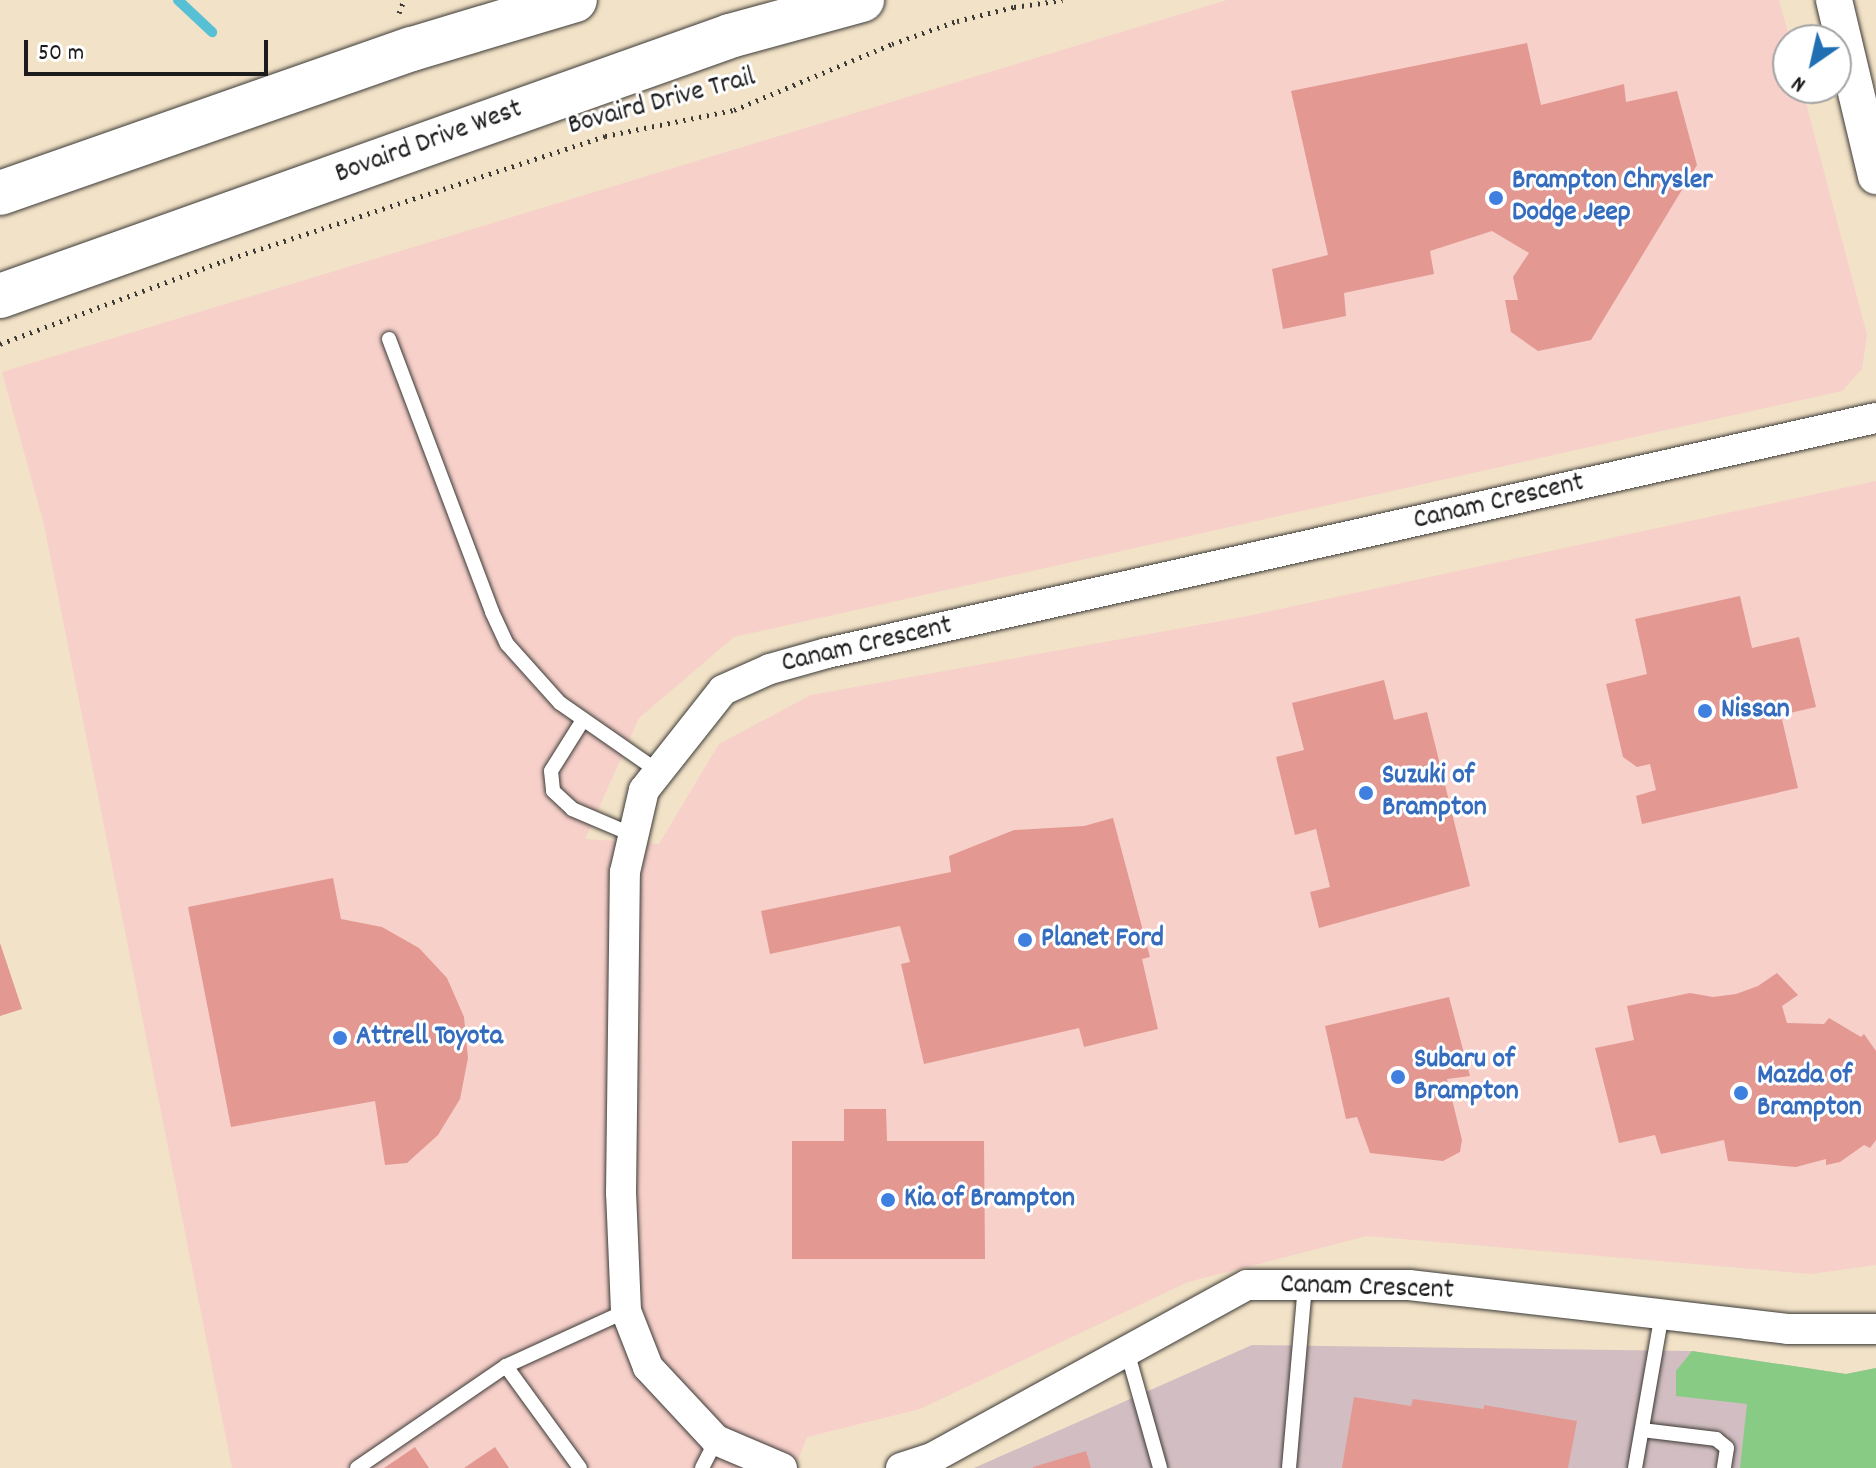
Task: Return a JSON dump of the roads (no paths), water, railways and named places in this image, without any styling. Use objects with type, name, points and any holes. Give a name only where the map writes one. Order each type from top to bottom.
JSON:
[{"type":"main road","points":[[0,193],[412,49],[575,0]]},
{"type":"main road","name":"Bovaird Drive West","points":[[0,296],[730,36],[862,0]]},
{"type":"street","points":[[1834,0],[1876,176]]},
{"type":"street","name":"Canam Crescent","points":[[782,1468],[716,1440],[648,1367],[626,1311],[621,1193],[625,872],[644,790],[723,690],[770,669],[1876,418]]},
{"type":"street","name":"Canam Crescent","points":[[901,1468],[932,1458],[1247,1285],[1409,1285],[1787,1329],[1876,1329]]},
{"type":"lane","points":[[389,339],[492,612],[507,644],[531,674],[583,720],[658,771]]},
{"type":"lane","points":[[583,720],[551,771],[553,791],[572,809],[633,835]]},
{"type":"lane","points":[[1289,1468],[1305,1285]]},
{"type":"lane","points":[[357,1468],[506,1366],[626,1311]]},
{"type":"lane","points":[[1635,1468],[1662,1314]]},
{"type":"lane","points":[[1127,1351],[1160,1468]]},
{"type":"lane","points":[[506,1366],[580,1468]]},
{"type":"lane","points":[[1642,1430],[1716,1439],[1727,1448],[1724,1468]]},
{"type":"lane","points":[[702,1468],[716,1440]]},
{"type":"waterway","points":[[178,0],[212,32]]},
{"type":"place","name":"Brampton Chrysler Dodge Jeep","points":[[1496,198]]},
{"type":"place","name":"Nissan","points":[[1705,711]]},
{"type":"place","name":"Suzuki of Brampton","points":[[1366,793]]},
{"type":"place","name":"Planet Ford","points":[[1025,940]]},
{"type":"place","name":"Attrell Toyota","points":[[340,1038]]},
{"type":"place","name":"Subaru of Brampton","points":[[1398,1077]]},
{"type":"place","name":"Mazda of Brampton","points":[[1741,1093]]},
{"type":"place","name":"Kia of Brampton","points":[[888,1200]]}]
